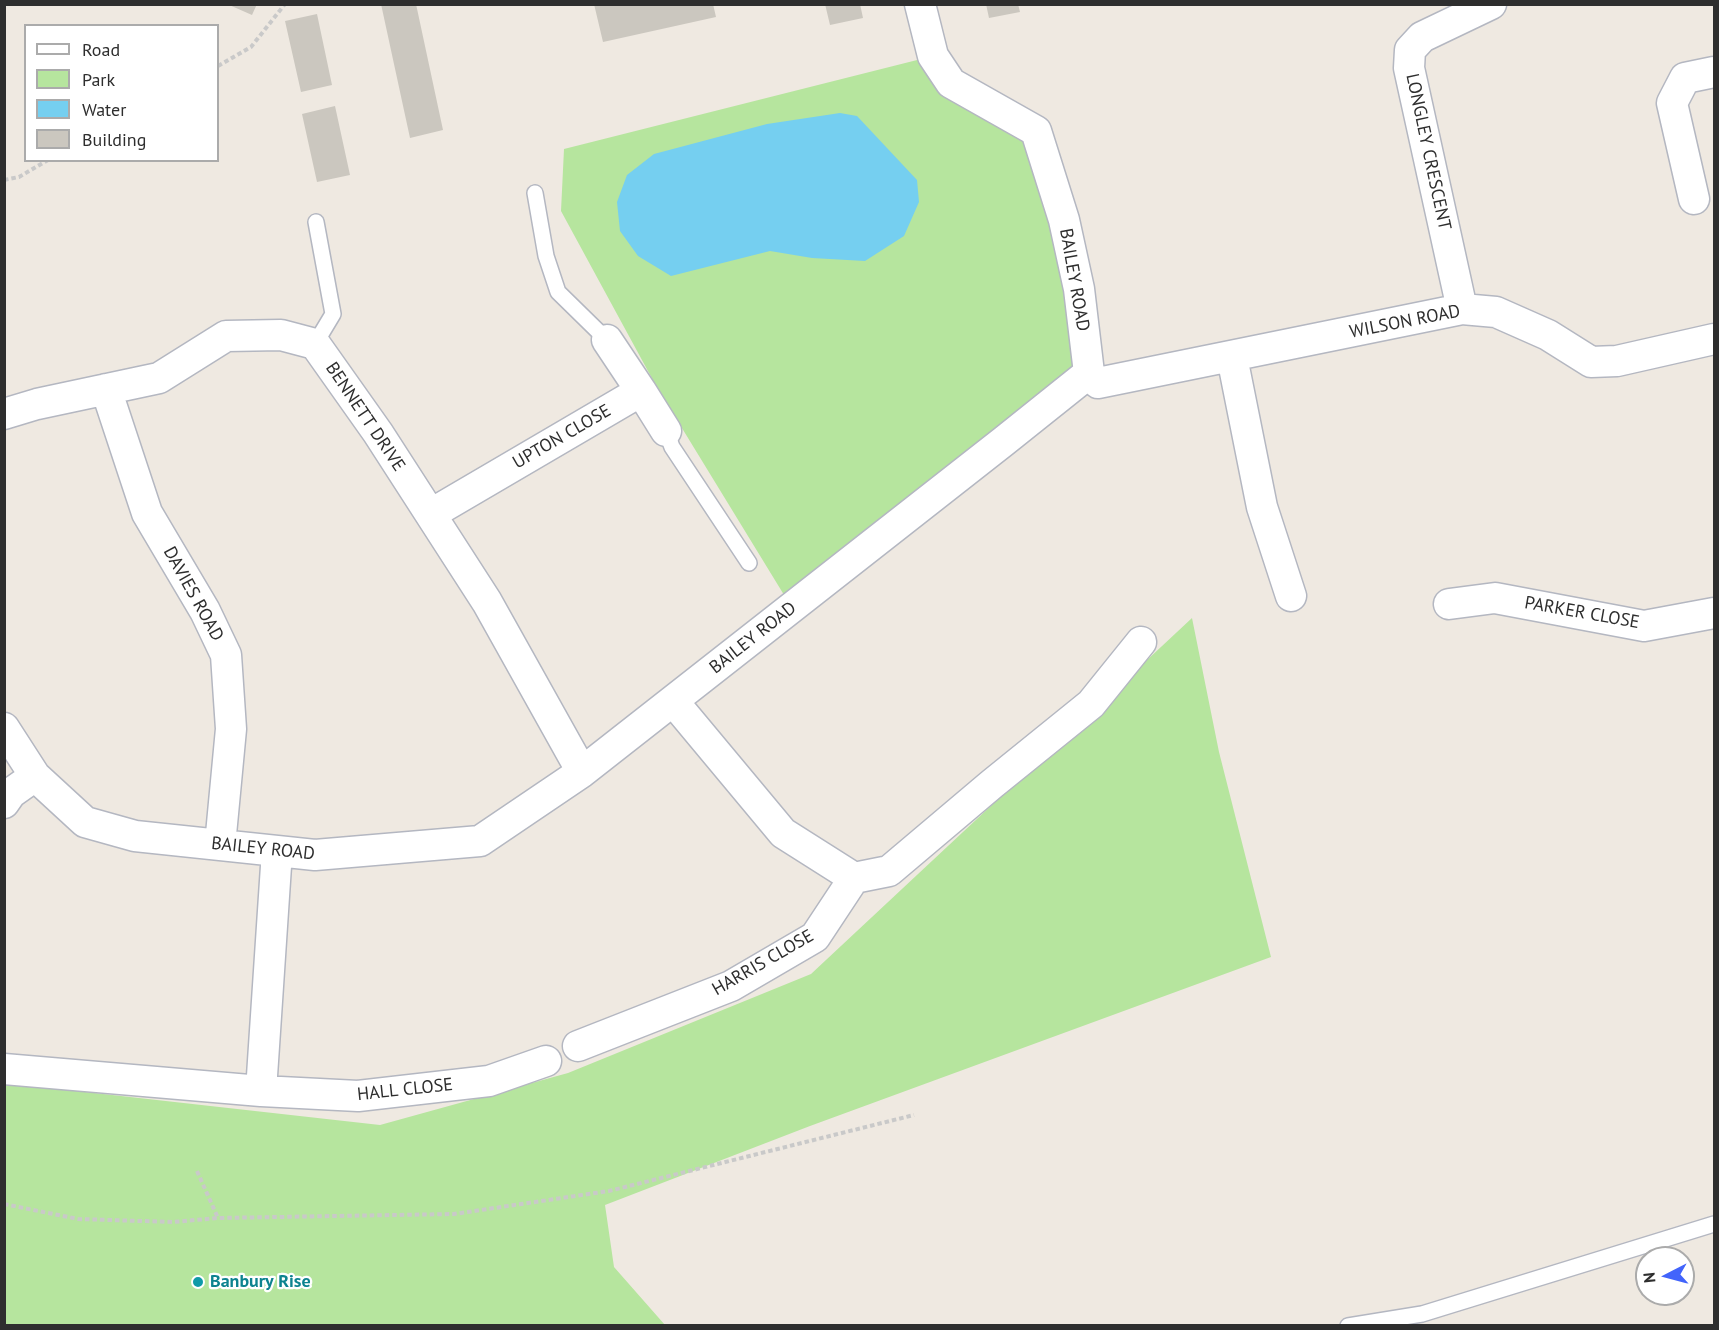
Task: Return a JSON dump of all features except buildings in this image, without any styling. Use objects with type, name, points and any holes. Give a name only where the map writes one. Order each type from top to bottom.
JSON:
[{"type":"street","name":"BAILEY ROAD","points":[[4,728],[35,776],[85,822],[135,836],[315,855],[480,841],[582,772],[1089,373],[1079,289],[1064,220],[1036,131],[951,83],[933,56],[920,4]]},
{"type":"street","name":"LONGLEY CRESCENT","points":[[1462,309],[1409,68],[1410,50],[1422,37],[1491,4]]},
{"type":"street","points":[[1694,199],[1672,103],[1685,78],[1714,72]]},
{"type":"street","name":"WILSON ROAD","points":[[1089,373],[1098,383],[1462,309],[1496,312],[1548,335],[1591,362],[1617,361],[1714,339]]},
{"type":"street","name":"BENNETT DRIVE","points":[[4,414],[37,404],[159,378],[226,336],[281,335],[315,344],[378,433],[487,602],[582,772]]},
{"type":"street","points":[[607,340],[666,431]]},
{"type":"street","points":[[1232,357],[1262,507],[1291,596]]},
{"type":"street","name":"DAVIES ROAD","points":[[106,389],[147,513],[204,611],[226,655],[231,729],[220,845]]},
{"type":"street","name":"UPTON CLOSE","points":[[431,514],[641,392]]},
{"type":"street","name":"PARKER CLOSE","points":[[1449,604],[1495,598],[1644,626],[1714,613]]},
{"type":"street","points":[[673,701],[783,833],[854,878],[890,871],[1091,704],[1141,642]]},
{"type":"street","points":[[4,803],[11,793],[35,776]]},
{"type":"street","points":[[261,1091],[277,851]]},
{"type":"street","name":"HARRIS CLOSE","points":[[578,1046],[731,986],[815,937],[854,878]]},
{"type":"street","name":"HALL CLOSE","points":[[4,1069],[261,1091],[358,1096],[489,1081],[546,1061]]},
{"type":"lane","points":[[535,194],[546,256],[558,292],[607,340]]},
{"type":"lane","points":[[315,344],[333,314],[316,222]]},
{"type":"lane","points":[[666,431],[672,447],[749,563]]},
{"type":"lane","points":[[1348,1326],[1422,1314],[1714,1224]]},
{"type":"path","points":[[219,65],[250,47],[285,4]]},
{"type":"path","points":[[4,180],[20,177],[45,162]]},
{"type":"path","points":[[4,1204],[78,1219],[173,1222],[218,1218],[454,1214],[609,1191],[914,1115]]},
{"type":"path","points":[[197,1171],[218,1218]]},
{"type":"green space","points":[[933,56],[1036,131],[1089,373],[792,608],[655,384],[561,211],[564,149]]},
{"type":"green space","points":[[1192,618],[1219,752],[1271,957],[810,1126],[605,1205],[614,1267],[665,1325],[5,1326],[5,1083],[380,1125],[568,1073],[811,974]]},
{"type":"water","points":[[840,113],[857,116],[917,180],[919,202],[904,236],[865,261],[812,258],[770,251],[671,276],[638,256],[620,231],[617,202],[627,175],[654,154],[767,124]]},
{"type":"place","name":"Banbury Rise","points":[[198,1282]]}]
